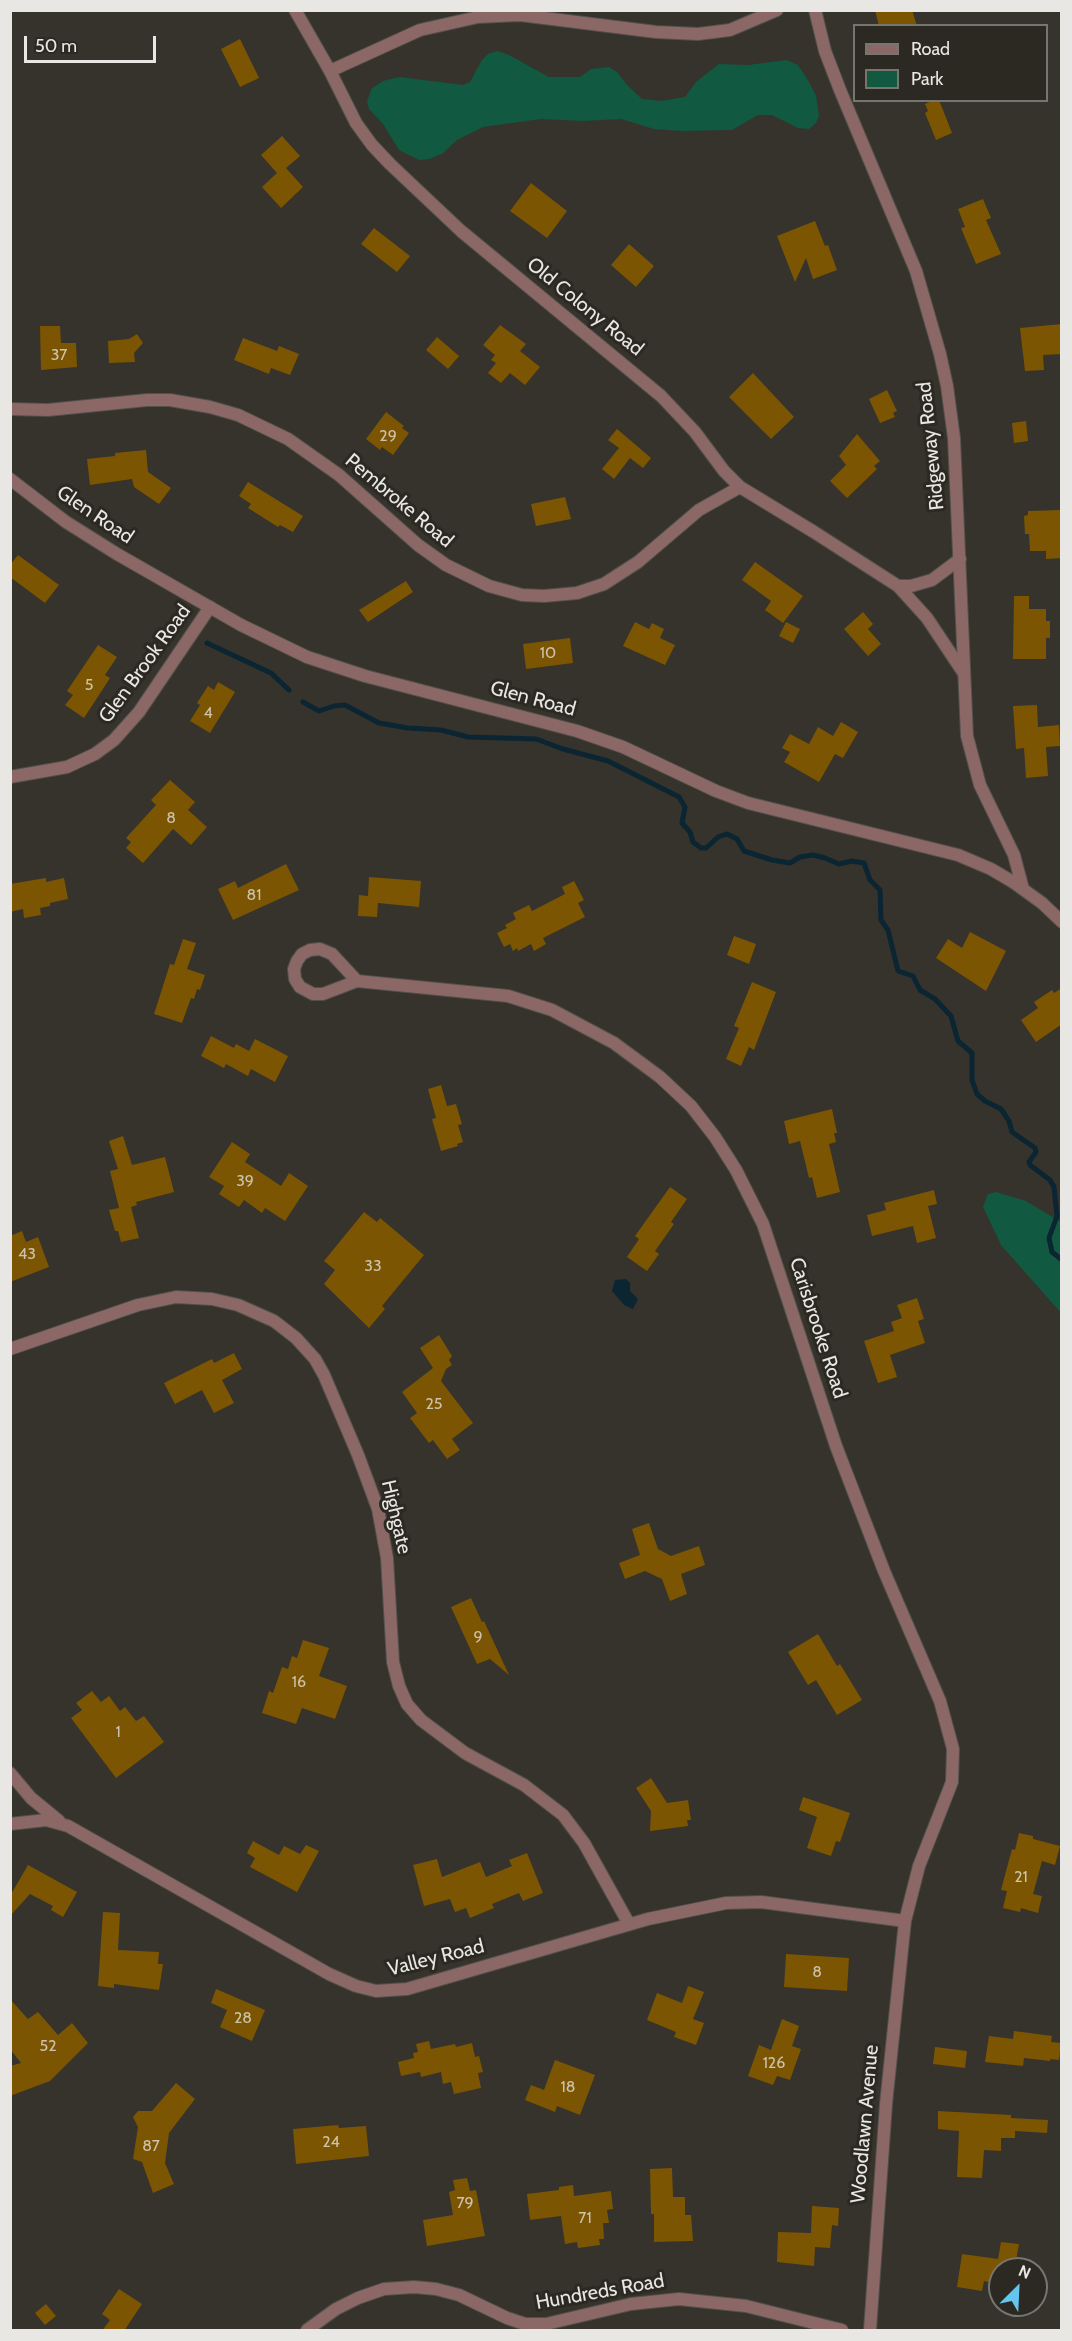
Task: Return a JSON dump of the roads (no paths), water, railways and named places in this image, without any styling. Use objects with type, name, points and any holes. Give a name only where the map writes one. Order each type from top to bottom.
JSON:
[{"type":"street","name":"Old Colony Road","points":[[295,10],[361,131],[390,164],[461,231],[661,396],[695,432],[724,471],[740,487],[898,586],[930,622],[963,672]]},
{"type":"street","points":[[330,71],[420,30],[478,17],[520,15],[699,34],[730,30],[777,10]]},
{"type":"street","name":"Ridgeway Road","points":[[815,10],[825,51],[906,244],[928,306],[950,404],[960,559],[964,714],[971,759],[983,794],[1014,855],[1023,889]]},
{"type":"street","name":"Pembroke Road","points":[[10,410],[48,410],[147,400],[170,400],[238,415],[288,439],[339,475],[418,544],[446,565],[489,586],[522,595],[577,593],[604,584],[638,562],[699,510],[740,487]]},
{"type":"street","name":"Glen Road","points":[[10,478],[79,531],[255,632],[330,666],[578,731],[643,756],[727,795],[759,806],[958,855],[992,870],[1023,889],[1062,922]]},
{"type":"street","points":[[898,586],[911,586],[932,580],[960,559]]},
{"type":"street","name":"Glen Brook Road","points":[[10,777],[67,767],[95,754],[114,740],[138,712],[210,607]]},
{"type":"street","name":"Carisbrooke Road","points":[[357,981],[332,954],[320,949],[310,950],[303,954],[294,969],[295,979],[300,987],[313,994],[323,994],[357,981],[508,996],[531,1002],[568,1018],[634,1056],[676,1090],[707,1126],[736,1170],[770,1242],[802,1347],[853,1493],[936,1691],[950,1734],[954,1761],[952,1782],[919,1866],[905,1921]]},
{"type":"street","name":"Highgate","points":[[10,1349],[138,1305],[176,1297],[212,1299],[248,1308],[274,1321],[296,1338],[315,1359],[324,1375],[378,1509],[387,1558],[392,1653],[399,1686],[407,1704],[421,1720],[465,1753],[524,1785],[563,1815],[584,1843],[629,1924]]},
{"type":"street","points":[[10,1773],[31,1798],[68,1827]]},
{"type":"street","name":"Valley Road","points":[[10,1824],[45,1820],[68,1827],[330,1974],[368,1990],[386,1992],[407,1989],[629,1924],[682,1911],[738,1902],[761,1902],[905,1921]]},
{"type":"street","name":"Woodlawn Avenue","points":[[870,2331],[886,2104],[905,1921]]},
{"type":"street","name":"Hundreds Road","points":[[307,2331],[336,2309],[358,2298],[378,2291],[407,2287],[436,2289],[459,2295],[525,2324],[555,2322],[640,2302],[689,2299],[759,2309],[842,2331]]},
{"type":"water","points":[[626,1279],[630,1283],[630,1291],[638,1299],[633,1309],[624,1305],[612,1291],[615,1280]]},
{"type":"waterway","points":[[207,643],[271,673],[289,690]]},
{"type":"waterway","points":[[303,702],[319,711],[345,705],[379,723],[408,728],[441,730],[468,737],[536,739],[608,761],[679,797],[685,807],[682,823],[690,832],[693,842],[701,848],[706,848],[718,837],[727,834],[737,839],[744,851],[772,860],[790,863],[800,857],[813,855],[839,864],[852,861],[864,863],[870,880],[880,890],[881,920],[888,930],[898,971],[913,976],[920,990],[935,999],[951,1016],[958,1041],[972,1053],[972,1080],[977,1094],[1001,1109],[1009,1121],[1012,1132],[1035,1148],[1036,1152],[1029,1162],[1030,1165],[1050,1180],[1054,1187],[1057,1216],[1049,1238],[1052,1252],[1062,1260]]}]
